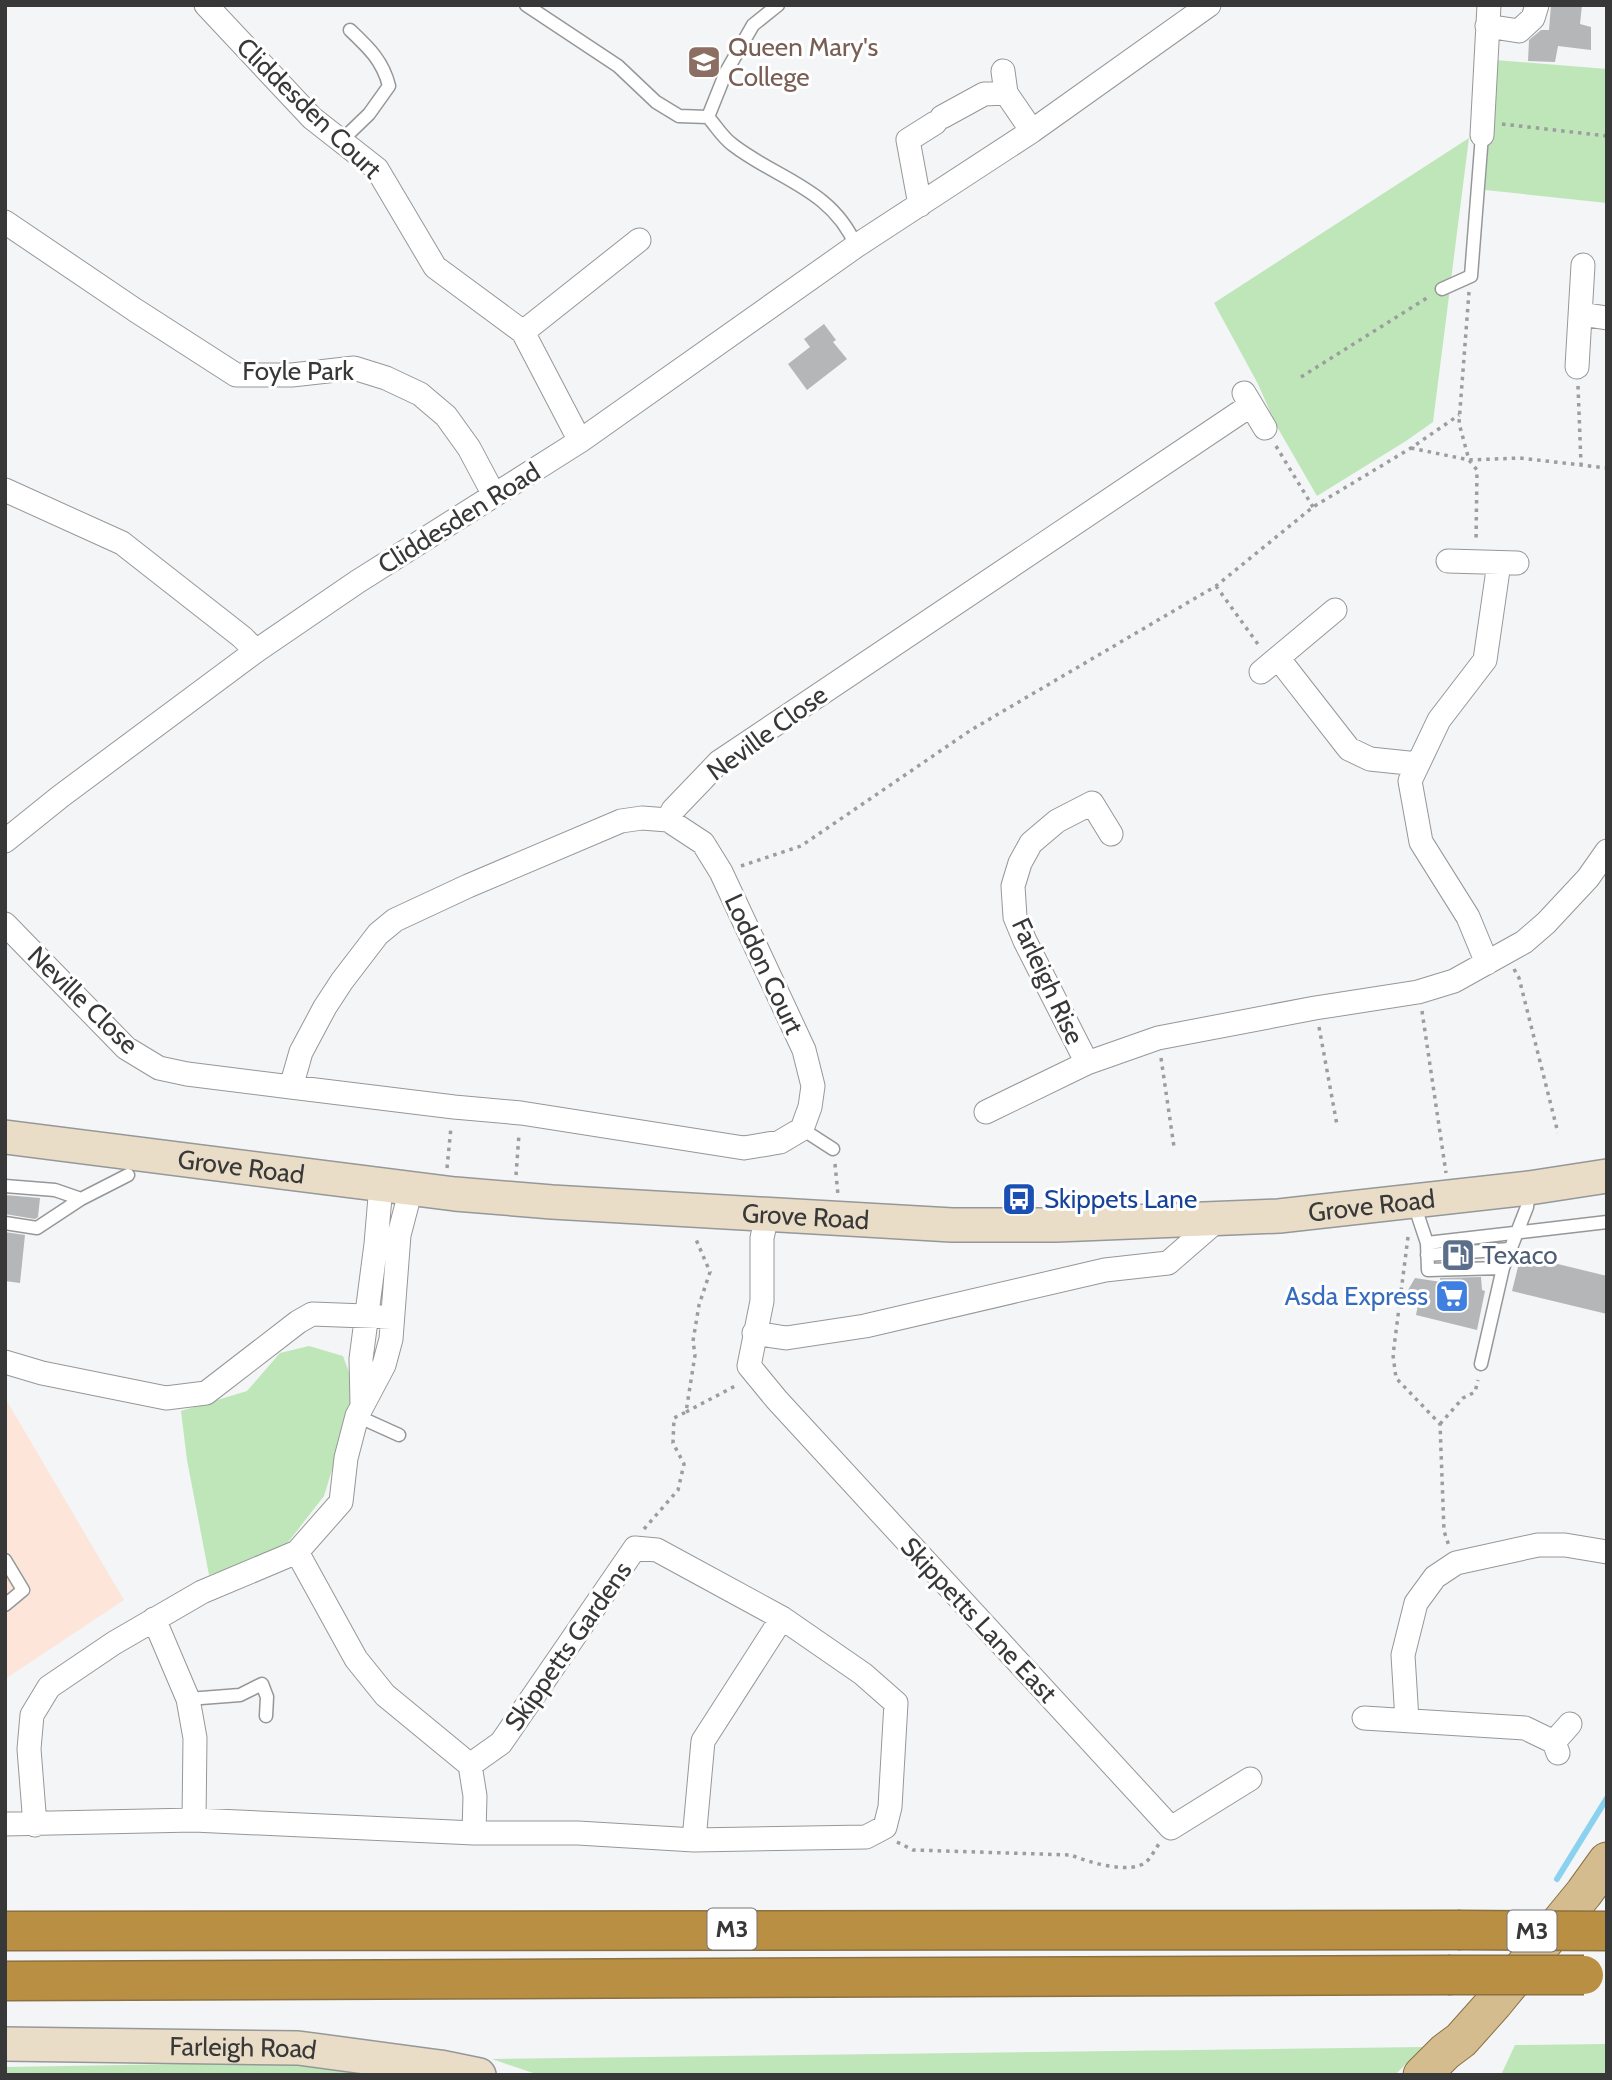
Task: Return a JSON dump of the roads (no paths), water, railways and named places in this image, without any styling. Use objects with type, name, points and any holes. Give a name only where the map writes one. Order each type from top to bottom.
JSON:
[{"type":"highway","name":"M3","points":[[5,1931],[1607,1931]]},
{"type":"highway","name":"M3","points":[[5,1981],[1595,1975]]},
{"type":"main road","points":[[1422,2075],[1461,2040],[1568,1913],[1607,1861]]},
{"type":"main road","points":[[1450,2075],[1461,2040]]},
{"type":"street","name":"Cliddesden Court","points":[[206,5],[312,118],[377,169],[435,267],[523,332],[580,441]]},
{"type":"street","name":"Cliddesden Road","points":[[5,841],[256,651],[357,582],[580,441],[856,246],[1031,131],[1209,5]]},
{"type":"street","points":[[1482,128],[1488,16],[1519,31],[1533,18],[1537,5]]},
{"type":"street","points":[[920,205],[908,140],[938,120],[1005,82],[1031,131]]},
{"type":"street","name":"Foyle Park","points":[[5,222],[236,375],[292,374],[354,368],[386,378],[420,394],[446,416],[468,448],[494,495]]},
{"type":"street","points":[[523,332],[639,240]]},
{"type":"street","points":[[1577,367],[1583,265]]},
{"type":"street","points":[[1581,314],[1607,318]]},
{"type":"street","name":"Neville Close","points":[[668,820],[673,810],[719,762],[1247,399],[1265,428]]},
{"type":"street","points":[[5,490],[122,543],[242,637],[256,651]]},
{"type":"street","points":[[1448,561],[1508,563],[1485,660],[1439,720],[1410,781],[1421,842],[1495,958]]},
{"type":"street","points":[[1335,610],[1270,664],[1349,749],[1370,759],[1418,764]]},
{"type":"street","name":"Farleigh Rise","points":[[1087,1063],[1025,941],[1015,916],[1013,886],[1020,863],[1031,843],[1057,821],[1092,803],[1111,834]]},
{"type":"street","points":[[291,1087],[301,1052],[325,1007],[378,934],[394,920],[621,821],[642,818],[668,820]]},
{"type":"street","name":"Loddon Court","points":[[668,820],[703,843],[721,872],[804,1050],[813,1086],[810,1107],[802,1129]]},
{"type":"street","points":[[986,1112],[1087,1063],[1158,1038],[1315,1008],[1418,992],[1454,981],[1524,942],[1546,923],[1588,878],[1607,851]]},
{"type":"street","name":"Neville Close","points":[[5,924],[126,1048],[159,1068],[291,1087],[522,1113],[744,1147],[780,1142],[802,1129]]},
{"type":"street","name":"Grove Road","points":[[5,1137],[396,1187],[552,1202],[991,1225],[1056,1226],[1221,1217],[1413,1214],[1530,1188],[1607,1176]]},
{"type":"street","points":[[35,1825],[29,1749],[32,1715],[49,1687],[202,1592],[297,1552],[341,1502],[346,1458],[359,1410],[361,1359],[368,1316],[396,1187]]},
{"type":"street","points":[[359,1410],[384,1365],[391,1339],[399,1235],[396,1187]]},
{"type":"street","points":[[766,1215],[762,1238],[762,1301],[754,1333],[786,1338],[865,1326],[1105,1270],[1168,1263],[1221,1217]]},
{"type":"street","points":[[5,1362],[42,1373],[166,1398],[192,1395],[206,1393],[312,1314],[392,1317]]},
{"type":"street","name":"Skippetts Lane East","points":[[754,1333],[749,1366],[756,1375],[1171,1828],[1250,1779]]},
{"type":"street","points":[[1407,1720],[1403,1655],[1416,1603],[1434,1577],[1456,1563],[1538,1545],[1565,1545],[1607,1552]]},
{"type":"street","name":"Skippetts Gardens","points":[[470,1765],[501,1743],[635,1548],[657,1550],[782,1618],[863,1674],[896,1703],[890,1807],[885,1827],[866,1836],[694,1840]]},
{"type":"street","points":[[297,1552],[356,1659],[386,1695],[470,1765],[475,1796],[474,1833]]},
{"type":"street","points":[[5,1824],[194,1820],[474,1833],[578,1833],[694,1840],[703,1741],[782,1618]]},
{"type":"street","points":[[155,1619],[188,1699],[195,1738],[194,1820]]},
{"type":"street","points":[[1364,1718],[1525,1728],[1556,1748],[1570,1724]]},
{"type":"street","name":"Farleigh Road","points":[[5,2044],[298,2048],[440,2067],[479,2075]]},
{"type":"lane","points":[[526,5],[618,65],[656,102],[679,116],[708,117],[731,145],[808,189],[848,227],[856,246]]},
{"type":"lane","points":[[708,117],[726,72],[753,25],[778,5]]},
{"type":"lane","points":[[341,141],[369,114],[388,86],[385,70],[370,49],[350,30]]},
{"type":"lane","points":[[1442,289],[1471,276],[1482,128]]},
{"type":"lane","points":[[802,1129],[833,1149]]},
{"type":"lane","points":[[5,1223],[37,1228],[81,1199],[128,1175]]},
{"type":"lane","points":[[5,1186],[55,1191],[81,1199]]},
{"type":"lane","points":[[1481,1364],[1503,1268],[1527,1207],[1530,1188]]},
{"type":"lane","points":[[1413,1214],[1418,1216],[1427,1249],[1428,1270],[1503,1268]]},
{"type":"lane","points":[[1427,1249],[1516,1233],[1607,1222]]},
{"type":"lane","points":[[1427,1249],[1510,1249]]},
{"type":"lane","points":[[359,1410],[399,1435]]},
{"type":"lane","points":[[5,1560],[23,1590],[5,1605]]},
{"type":"lane","points":[[188,1699],[240,1695],[262,1684],[267,1698],[266,1716]]},
{"type":"waterway","points":[[1557,1879],[1607,1798]]},
{"type":"place","name":"Queen Mary's College","points":[[704,62]]},
{"type":"place","name":"Skippets Lane","points":[[1019,1199]]},
{"type":"place","name":"Texaco","points":[[1458,1255]]},
{"type":"place","name":"Asda Express","points":[[1452,1296]]}]
